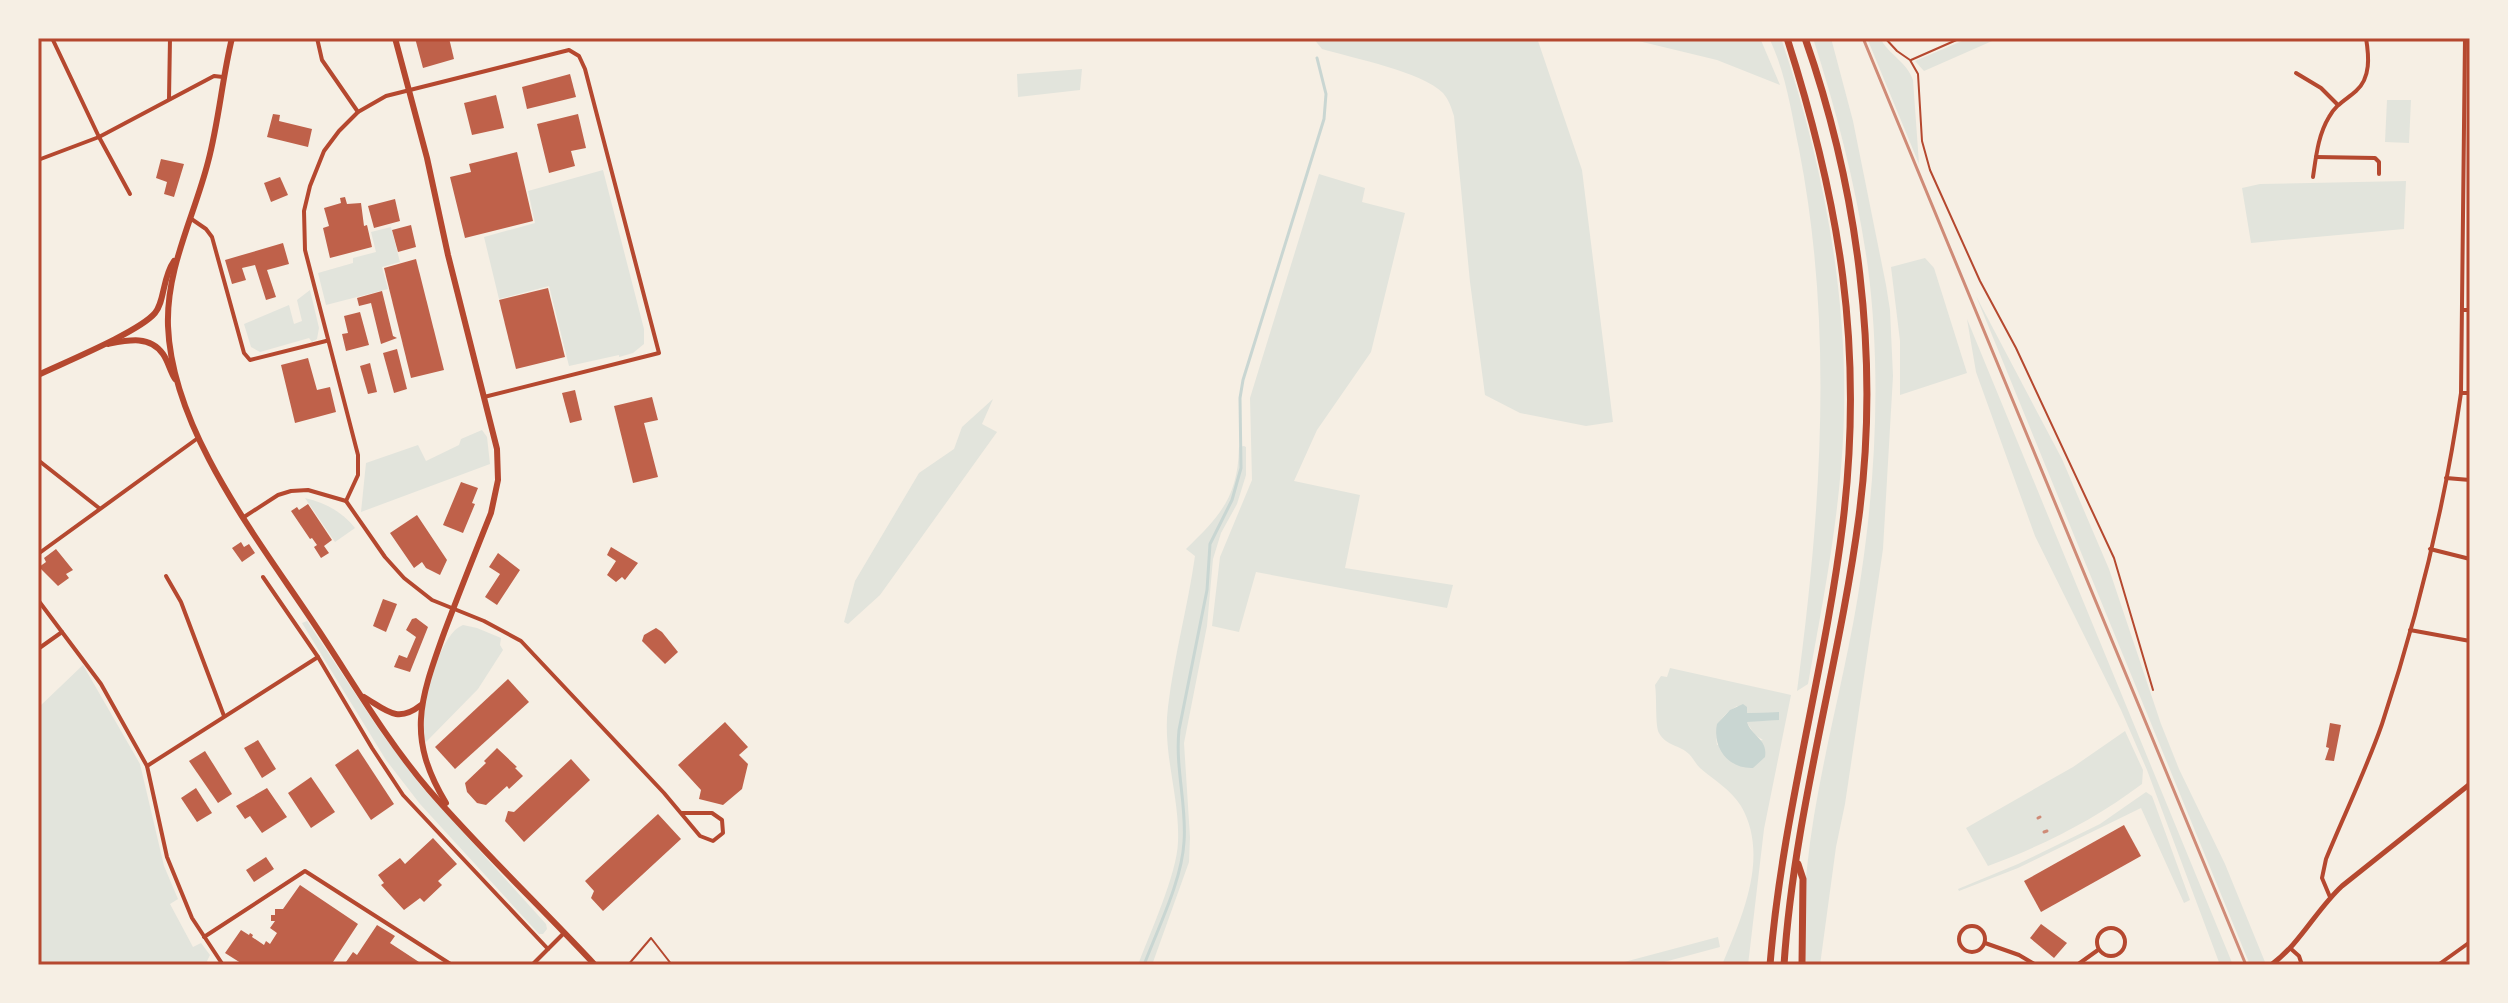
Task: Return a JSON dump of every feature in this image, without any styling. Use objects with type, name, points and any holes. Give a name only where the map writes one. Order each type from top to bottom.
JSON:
[{"type":"highway","points":[[1770,965],[1782,855],[1841,536],[1851,412],[1849,330],[1838,229],[1821,152],[1787,38]]},
{"type":"highway","points":[[1784,965],[1796,859],[1856,537],[1866,393],[1864,317],[1845,183],[1805,38]]},
{"type":"highway","points":[[1796,859],[1803,879],[1802,965]]},
{"type":"main road","points":[[177,382],[168,328],[170,291],[176,258],[208,163],[232,38]]},
{"type":"main road","points":[[395,38],[497,449],[496,497],[430,671],[421,704],[420,730],[426,763],[436,788],[454,816]]},
{"type":"main road","points":[[38,375],[154,314],[161,298],[165,273],[176,258]]},
{"type":"main road","points":[[100,345],[144,340],[152,342],[163,353],[198,438],[244,517],[404,759],[595,965]]},
{"type":"main road","points":[[361,695],[388,712],[399,715],[408,714],[421,704]]},
{"type":"street","points":[[52,38],[130,194]]},
{"type":"street","points":[[169,99],[170,38]]},
{"type":"street","points":[[317,38],[322,60],[358,112]]},
{"type":"street","points":[[2313,177],[2326,121],[2337,104],[2358,90],[2363,82],[2368,64],[2366,38]]},
{"type":"street","points":[[2330,897],[2322,878],[2326,859],[2381,727],[2410,630],[2446,478],[2461,393],[2467,153],[2465,38]]},
{"type":"street","points":[[346,501],[358,475],[358,455],[326,341],[305,250],[304,211],[324,151],[358,112],[386,96],[569,50],[579,56],[585,69],[659,353],[484,397]]},
{"type":"street","points":[[2296,73],[2321,88],[2337,104]]},
{"type":"street","points":[[38,160],[99,137],[214,76],[223,77]]},
{"type":"street","points":[[2316,157],[2375,158],[2379,162],[2379,174]]},
{"type":"street","points":[[190,218],[212,237],[244,353],[250,360],[326,341]]},
{"type":"street","points":[[2463,231],[2470,231]]},
{"type":"street","points":[[2462,310],[2470,310]]},
{"type":"street","points":[[2461,393],[2470,393]]},
{"type":"street","points":[[38,554],[198,438]]},
{"type":"street","points":[[38,460],[99,508]]},
{"type":"street","points":[[2446,478],[2470,480]]},
{"type":"street","points":[[244,517],[278,495],[291,491],[308,490],[346,501],[385,557],[404,578],[432,600],[484,621],[521,641],[703,839],[717,839],[723,833],[724,824],[716,814],[681,813]]},
{"type":"street","points":[[2430,549],[2470,559]]},
{"type":"street","points":[[166,576],[181,602],[224,716]]},
{"type":"street","points":[[263,577],[318,657],[403,795],[548,949]]},
{"type":"street","points":[[38,600],[101,684],[147,766],[167,857],[184,902],[223,965]]},
{"type":"street","points":[[2410,630],[2470,641]]},
{"type":"street","points":[[38,649],[63,631]]},
{"type":"street","points":[[147,766],[318,657]]},
{"type":"street","points":[[2271,965],[2290,948],[2330,897],[2470,784]]},
{"type":"street","points":[[204,937],[305,871],[452,965]]},
{"type":"street","points":[[1968,926],[1978,927],[1985,935],[1985,943],[1981,949],[1969,953],[1959,944],[1959,934],[1968,926]]},
{"type":"street","points":[[2115,928],[2124,935],[2125,945],[2120,954],[2111,956],[2098,949],[2098,939],[2105,929],[2115,928]]},
{"type":"street","points":[[532,965],[565,932]]},
{"type":"street","points":[[2438,965],[2470,942]]},
{"type":"street","points":[[1985,943],[2019,955],[2036,965]]},
{"type":"street","points":[[2290,948],[2299,956],[2302,965]]},
{"type":"street","points":[[2077,965],[2098,949]]},
{"type":"path","points":[[1885,38],[1910,60],[1918,74],[1922,141],[1930,170],[2114,558],[2153,690]]},
{"type":"path","points":[[1910,60],[1961,38]]},
{"type":"path","points":[[628,965],[651,938],[672,965]]},
{"type":"shaded area","points":[[1313,38],[1537,38],[1582,170],[1613,422],[1586,426],[1520,413],[1485,395],[1470,282],[1454,116],[1448,101],[1433,85],[1386,66],[1322,49]]},
{"type":"shaded area","points":[[1626,38],[1760,38],[1780,85],[1717,60]]},
{"type":"shaded area","points":[[1769,38],[1781,38],[1812,142],[1833,250],[1844,358],[1841,468],[1835,522],[1808,684],[1797,691],[1817,488],[1820,352],[1810,216],[1784,78]]},
{"type":"shaded area","points":[[1813,38],[1831,38],[1853,121],[1890,310],[1893,376],[1883,549],[1820,965],[1806,965],[1807,868],[1818,795],[1861,576],[1875,422],[1874,345],[1868,268],[1845,152]]},
{"type":"shaded area","points":[[1867,38],[1880,38],[1907,68],[1913,80],[1919,164]]},
{"type":"shaded area","points":[[1969,38],[1999,38],[1924,71],[1915,61]]},
{"type":"shaded area","points":[[1082,69],[1080,90],[1018,97],[1017,74]]},
{"type":"shaded area","points":[[2387,100],[2411,100],[2409,143],[2385,142]]},
{"type":"shaded area","points":[[603,170],[644,329],[644,344],[633,353],[569,366],[549,286],[499,299],[484,237],[535,223],[528,191]]},
{"type":"shaded area","points":[[1319,174],[1365,188],[1362,202],[1405,213],[1371,352],[1317,430],[1294,481],[1360,495],[1345,568],[1453,585],[1447,608],[1256,572],[1239,632],[1212,626],[1220,557],[1252,480],[1250,398]]},
{"type":"shaded area","points":[[2406,181],[2404,229],[2251,243],[2242,188],[2260,184]]},
{"type":"shaded area","points":[[391,227],[400,262],[382,267],[388,289],[326,305],[318,273],[353,263],[353,258],[376,252],[371,232]]},
{"type":"shaded area","points":[[1925,258],[1934,268],[1967,373],[1900,395],[1900,341],[1891,267]]},
{"type":"shaded area","points":[[310,290],[319,328],[317,339],[312,342],[309,338],[260,352],[251,347],[244,324],[289,305],[294,324],[302,321],[297,300]]},
{"type":"shaded area","points":[[1976,296],[2062,459],[2109,569],[2161,724],[2225,864],[2265,962],[2260,965],[2250,965]]},
{"type":"shaded area","points":[[1967,319],[2233,965],[2220,965],[2147,770],[2121,710],[2035,536],[1976,372]]},
{"type":"shaded area","points":[[993,399],[982,424],[997,432],[880,595],[848,624],[844,622],[855,581],[919,473],[954,449],[962,427]]},
{"type":"shaded area","points":[[482,430],[487,437],[490,464],[361,512],[366,463],[418,445],[426,461]]},
{"type":"shaded area","points":[[1244,446],[1246,475],[1213,559],[1207,626],[1184,743],[1189,862],[1152,965],[1138,965],[1168,887],[1178,842],[1167,724],[1195,556],[1186,549],[1225,504],[1235,479],[1239,447]]},
{"type":"shaded area","points":[[305,498],[333,508],[355,528],[335,542]]},
{"type":"shaded area","points":[[307,621],[380,731],[421,786],[546,924],[543,934],[539,934],[420,804],[386,760],[302,623]]},
{"type":"shaded area","points":[[463,625],[501,638],[503,650],[478,689],[425,743],[424,711],[432,676],[448,638]]},
{"type":"shaded area","points":[[83,665],[140,764],[164,866],[178,899],[170,904],[193,947],[201,943],[210,955],[207,961],[210,965],[38,965],[38,708]]},
{"type":"shaded area","points":[[1670,668],[1791,695],[1764,829],[1748,965],[1722,965],[1750,886],[1753,845],[1749,825],[1741,806],[1732,795],[1700,768],[1689,754],[1659,733],[1655,685],[1661,676],[1667,677]],"holes":[[[1737,706],[1746,713],[1778,712],[1778,720],[1746,721],[1755,735],[1763,740],[1717,745],[1716,732],[1722,718]]]},
{"type":"shaded area","points":[[1743,704],[1747,707],[1747,713],[1779,712],[1779,720],[1747,722],[1765,751],[1765,757],[1753,768],[1729,761],[1717,741],[1717,724],[1730,710]]},
{"type":"shaded area","points":[[2125,731],[2143,770],[2142,784],[2068,831],[1988,866],[1966,828],[2073,767]]},
{"type":"shaded area","points":[[2146,792],[2152,796],[2190,900],[2184,903],[2141,808],[2018,868],[1959,891],[2100,824]]},
{"type":"shaded area","points":[[1718,937],[1720,947],[1653,965],[1613,965]]},
{"type":"building","points":[[415,38],[449,38],[454,59],[423,68]]},
{"type":"building","points":[[570,74],[576,97],[527,109],[522,87]]},
{"type":"building","points":[[496,95],[504,128],[472,135],[464,103]]},
{"type":"building","points":[[273,114],[280,115],[279,121],[312,129],[308,147],[267,137]]},
{"type":"building","points":[[578,114],[586,148],[571,151],[575,166],[549,173],[537,124]]},
{"type":"building","points":[[517,152],[533,221],[465,238],[450,177],[471,172],[469,164]]},
{"type":"building","points":[[161,159],[184,164],[174,197],[164,194],[167,182],[156,178]]},
{"type":"building","points":[[280,177],[288,195],[271,202],[264,183]]},
{"type":"building","points":[[345,197],[347,204],[361,203],[364,226],[367,225],[372,247],[330,258],[323,228],[329,226],[324,208],[341,203],[340,198]]},
{"type":"building","points":[[395,199],[400,221],[374,228],[368,206]]},
{"type":"building","points":[[411,225],[416,247],[398,252],[392,230]]},
{"type":"building","points":[[283,243],[289,264],[267,270],[276,297],[266,300],[255,265],[242,268],[246,280],[232,284],[225,260]]},
{"type":"building","points":[[416,259],[444,370],[411,378],[384,268]]},
{"type":"building","points":[[548,288],[565,357],[516,369],[499,300]]},
{"type":"building","points":[[382,291],[393,336],[397,338],[381,344],[371,303],[359,306],[357,298]]},
{"type":"building","points":[[360,312],[369,345],[346,351],[342,334],[348,333],[344,316]]},
{"type":"building","points":[[397,349],[407,389],[394,393],[383,353]]},
{"type":"building","points":[[308,358],[317,390],[330,387],[336,412],[295,423],[281,365]]},
{"type":"building","points":[[370,363],[377,392],[368,394],[360,366]]},
{"type":"building","points":[[575,390],[582,420],[570,423],[562,393]]},
{"type":"building","points":[[652,397],[658,420],[644,423],[658,477],[633,483],[614,406]]},
{"type":"building","points":[[461,482],[478,488],[463,533],[443,525]]},
{"type":"building","points":[[308,504],[332,540],[324,546],[329,553],[321,558],[314,547],[317,545],[291,511]]},
{"type":"building","points":[[417,515],[447,560],[440,575],[426,568],[422,562],[414,568],[390,533]]},
{"type":"building","points":[[241,542],[244,547],[249,544],[255,553],[242,562],[232,548]]},
{"type":"building","points":[[611,547],[638,563],[625,580],[622,577],[616,582],[607,575],[616,561],[607,555]]},
{"type":"building","points":[[56,549],[73,570],[66,574],[69,578],[58,586],[39,567],[46,562],[44,558]]},
{"type":"building","points":[[498,553],[520,570],[497,605],[485,597],[500,574],[489,567]]},
{"type":"building","points":[[383,599],[397,604],[386,632],[373,626]]},
{"type":"building","points":[[416,618],[428,627],[410,672],[394,667],[399,655],[407,658],[416,637],[406,630],[412,619]]},
{"type":"building","points":[[656,628],[678,652],[665,664],[642,641],[644,635]]},
{"type":"building","points":[[508,679],[529,702],[455,769],[435,747]]},
{"type":"building","points":[[725,722],[748,747],[739,755],[748,764],[742,789],[723,805],[699,799],[701,790],[678,765]]},
{"type":"building","points":[[2330,723],[2341,725],[2334,761],[2325,760]]},
{"type":"building","points":[[258,740],[276,769],[262,778],[244,748]]},
{"type":"building","points":[[497,748],[523,776],[486,805],[477,803],[467,792],[465,783]]},
{"type":"building","points":[[358,749],[394,804],[371,820],[335,765]]},
{"type":"building","points":[[205,751],[232,794],[218,803],[189,761]]},
{"type":"building","points":[[571,759],[590,780],[524,842],[505,821],[508,811],[514,812]]},
{"type":"building","points":[[311,777],[335,812],[311,828],[288,793]]},
{"type":"building","points":[[196,788],[212,813],[197,822],[181,798]]},
{"type":"building","points":[[267,788],[287,817],[262,833],[250,816],[245,819],[236,806]]},
{"type":"building","points":[[658,814],[681,839],[603,911],[591,898],[594,891],[585,881]]},
{"type":"building","points":[[2124,825],[2141,856],[2041,912],[2024,881]]},
{"type":"building","points":[[433,838],[457,864],[438,881],[442,885],[424,902],[420,898],[404,910],[381,885],[384,883],[378,875],[400,858],[405,864]]},
{"type":"building","points":[[266,857],[274,869],[254,882],[246,870]]},
{"type":"building","points":[[300,885],[358,924],[331,965],[244,965],[225,953],[241,930],[250,933],[264,945],[266,941],[270,944],[277,933],[270,928],[275,921],[271,921],[271,915],[275,915],[275,909],[283,909]]},
{"type":"building","points":[[2041,924],[2067,943],[2054,958],[2030,938]]},
{"type":"building","points":[[377,925],[395,936],[390,943],[419,962],[417,965],[351,965],[346,962],[353,952],[357,955]]},
{"type":"waterway","points":[[1144,965],[1182,857],[1184,815],[1179,730],[1207,590],[1210,544],[1232,500],[1241,468],[1240,398],[1243,380],[1324,119],[1326,94],[1317,58]]},
{"type":"railway","points":[[1863,38],[2246,965]]}]
